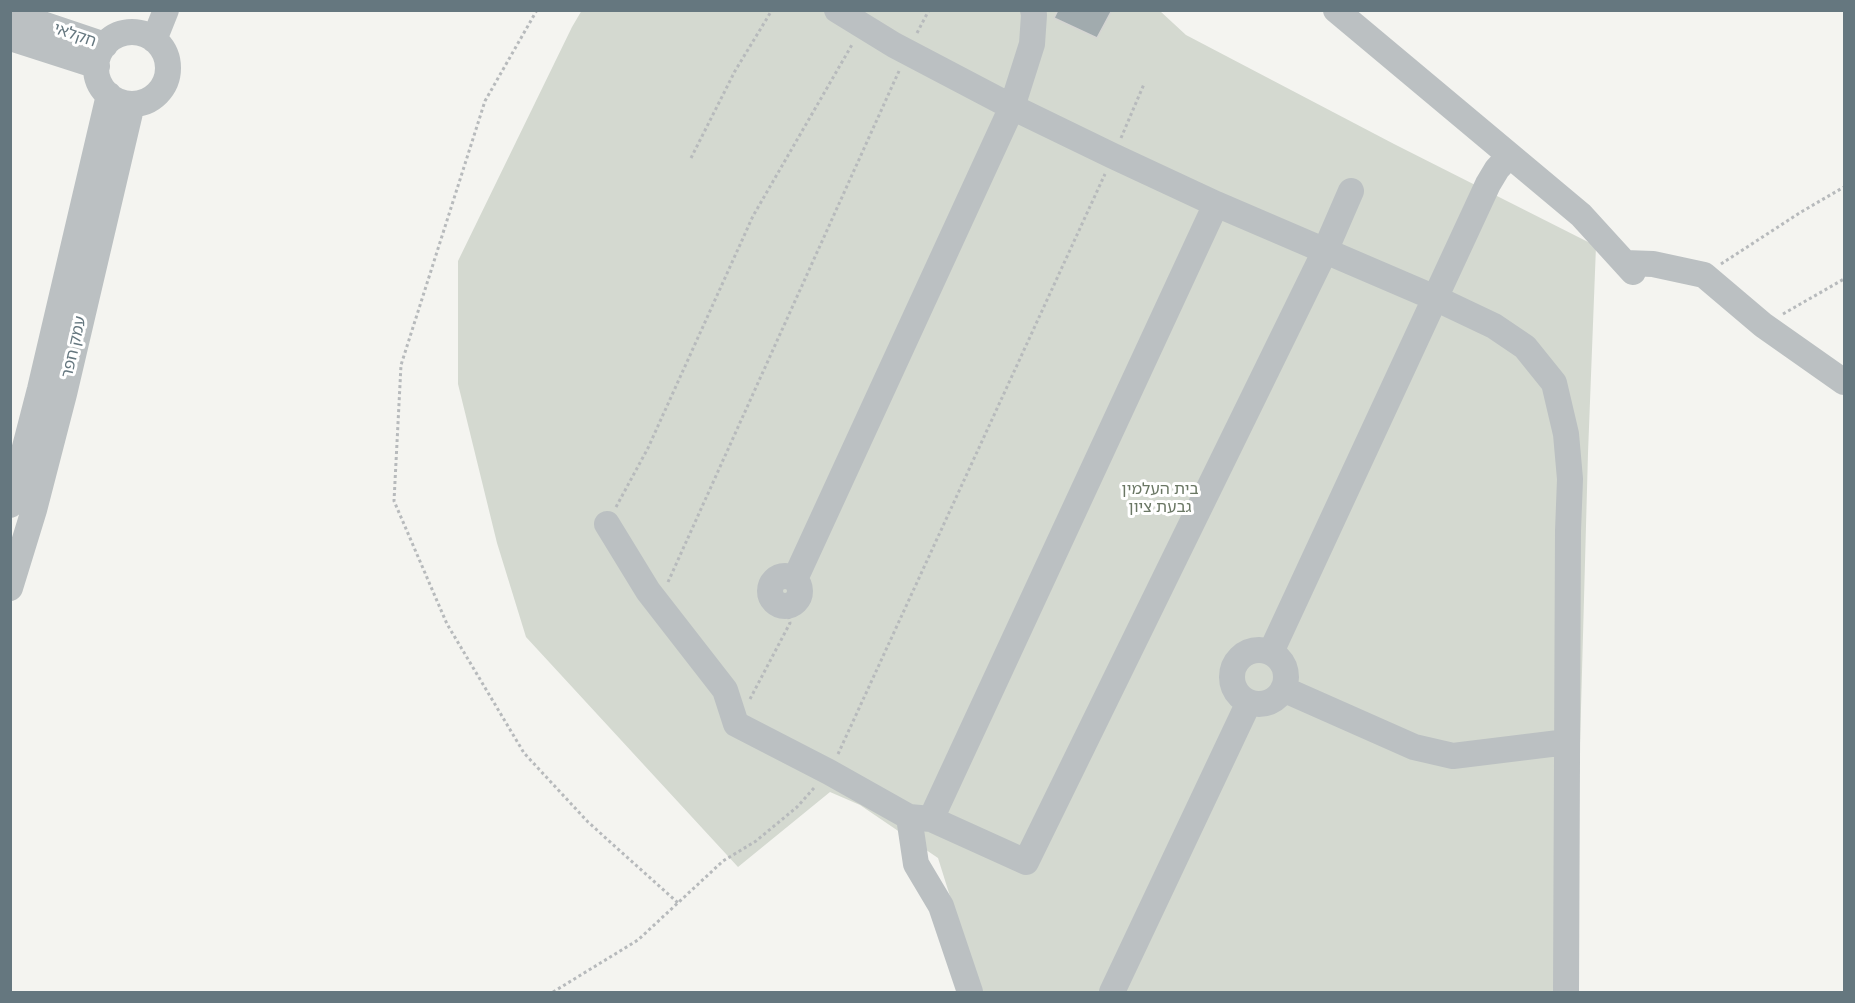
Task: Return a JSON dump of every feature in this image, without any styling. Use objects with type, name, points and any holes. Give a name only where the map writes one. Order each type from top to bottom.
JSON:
[{"type":"street","points":[[142,27],[160,44],[166,56],[168,70],[165,84],[156,95],[144,102],[120,100],[105,92],[98,80],[101,56],[108,40],[142,27],[166,10]]},
{"type":"street","points":[[837,10],[908,52],[1012,107],[1113,156],[1216,204],[1435,298],[1494,326],[1525,347],[1554,383],[1566,434],[1570,479],[1566,993]]},
{"type":"street","points":[[786,606],[781,606],[773,600],[770,586],[780,576],[785,575],[795,579],[1012,107],[1032,44],[1034,15],[1032,10]]},
{"type":"street","points":[[1336,10],[1581,215],[1629,268],[1653,264],[1704,275],[1763,325],[1845,382]]},
{"type":"street","name":"חקלאי","points":[[10,13],[101,56]]},
{"type":"street","name":"חקלאי","points":[[10,38],[101,56]]},
{"type":"street","name":"עמק חפר","points":[[10,505],[120,100]]},
{"type":"street","name":"עמק חפר","points":[[10,588],[34,510],[64,394],[120,100]]},
{"type":"street","points":[[1271,652],[1488,184],[1497,169],[1509,156]]},
{"type":"street","points":[[607,524],[648,591],[725,690],[736,724],[920,818],[1026,862],[1325,251],[1351,190]]},
{"type":"street","points":[[969,993],[941,906],[916,864],[920,818],[1216,204]]},
{"type":"street","points":[[1254,650],[1271,652],[1277,656],[1285,668],[1286,682],[1283,689],[1272,700],[1257,704],[1241,697],[1236,691],[1233,674],[1239,658],[1254,650]]},
{"type":"street","points":[[1283,689],[1414,747],[1453,756],[1567,742]]},
{"type":"street","points":[[1112,993],[1249,702]]},
{"type":"path","points":[[537,10],[485,101],[400,365],[393,501],[447,624],[524,753],[588,822],[678,903]]},
{"type":"path","points":[[691,158],[735,70],[772,10]]},
{"type":"path","points":[[658,604],[929,10]]},
{"type":"path","points":[[607,524],[648,448],[753,216],[862,26]]},
{"type":"path","points":[[553,993],[638,940],[723,861],[756,841],[797,807],[829,772],[1144,84]]},
{"type":"path","points":[[1704,275],[1845,187]]},
{"type":"path","points":[[1763,325],[1845,279]]},
{"type":"path","points":[[736,724],[790,623],[786,606]]},
{"type":"green space","name":"בית העלמין גבעת ציון","points":[[582,10],[1160,11],[1186,35],[1596,246],[1570,992],[980,992],[938,858],[860,805],[830,792],[738,867],[526,637],[497,543],[458,384],[458,261]]},
{"type":"building","points":[[1058,10],[1112,10],[1097,38],[1054,18]]}]
